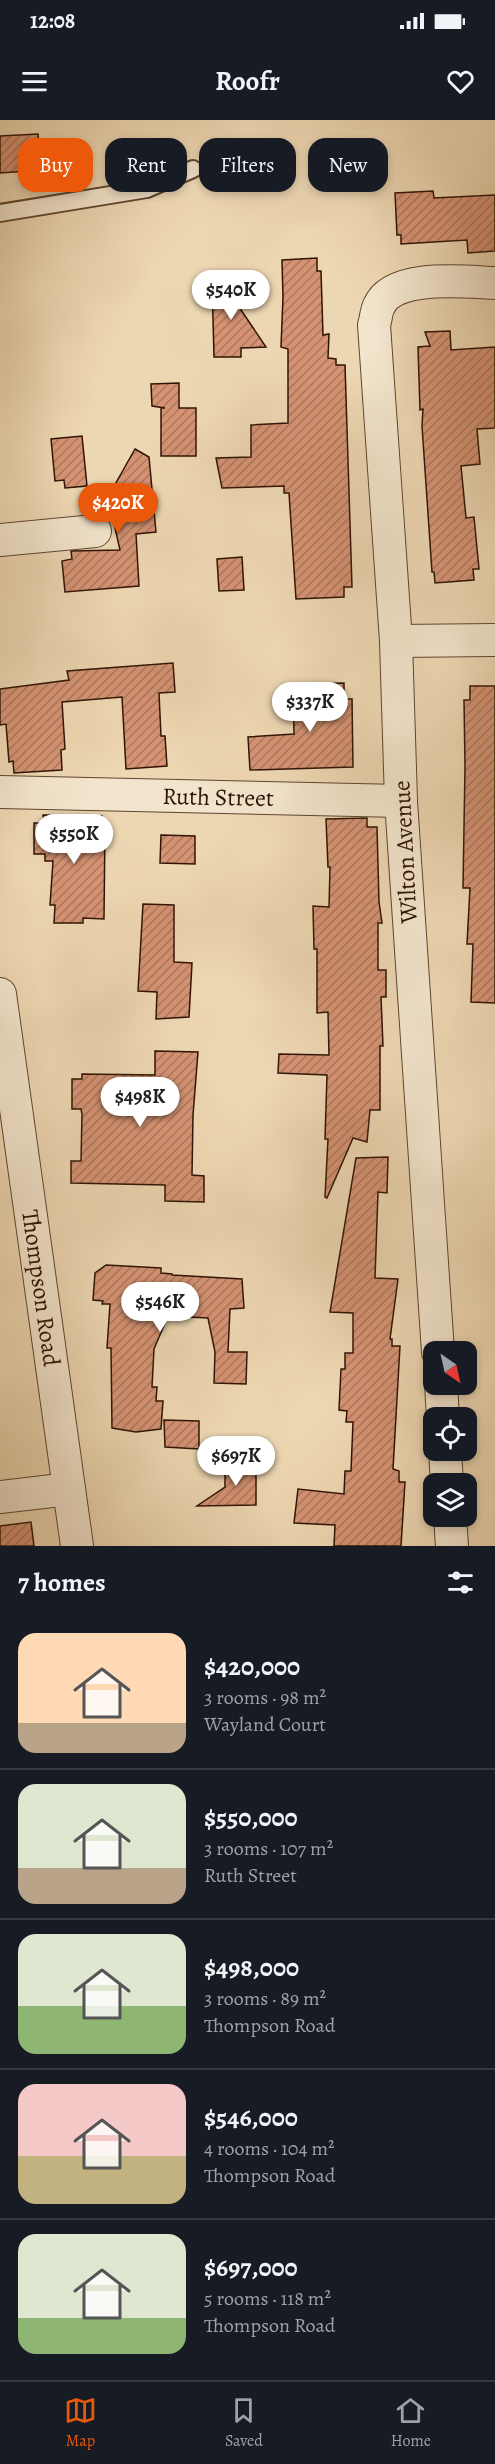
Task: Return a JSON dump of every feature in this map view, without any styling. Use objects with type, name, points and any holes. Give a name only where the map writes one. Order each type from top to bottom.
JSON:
[{"type":"street","name":"Wilton Avenue","points":[[437,1341],[401,801],[396,642],[374,325],[379,305],[388,295],[406,286],[427,282],[495,283]]},
{"type":"street","points":[[0,540],[95,531]]},
{"type":"street","points":[[396,642],[495,640]]},
{"type":"street","name":"Ruth Street","points":[[0,792],[401,801]]},
{"type":"street","name":"Thompson Road","points":[[0,994],[77,1546]]},
{"type":"street","points":[[0,1497],[69,1489]]},
{"type":"street","points":[[451,1527],[452,1546]]},
{"type":"lane","points":[[0,213],[147,189],[193,169]]},
{"type":"building","points":[[38,134],[38,138],[18,138],[18,172],[0,173],[0,136]]},
{"type":"building","points":[[433,191],[434,198],[495,195],[495,251],[468,253],[467,240],[401,244],[401,235],[397,235],[395,193]]},
{"type":"building","points":[[317,258],[317,271],[321,271],[323,335],[329,334],[328,358],[336,359],[336,365],[345,365],[352,587],[344,587],[344,597],[296,599],[289,493],[284,493],[284,486],[222,488],[216,458],[251,457],[251,425],[288,423],[288,349],[281,347],[282,260]]},
{"type":"building","points":[[240,280],[241,310],[266,347],[241,348],[241,357],[214,357],[212,281]]},
{"type":"building","points":[[450,331],[451,350],[495,347],[495,428],[477,429],[480,464],[461,466],[466,518],[474,517],[479,569],[473,569],[474,580],[435,583],[434,572],[432,572],[422,426],[423,409],[420,410],[418,347],[430,346],[425,332]]},
{"type":"building","points":[[179,383],[179,408],[196,408],[196,456],[161,456],[161,408],[165,408],[152,406],[151,384]]},
{"type":"building","points":[[82,436],[87,486],[65,488],[64,480],[55,481],[51,439]]},
{"type":"building","points":[[135,449],[149,457],[156,532],[136,534],[139,586],[65,592],[62,561],[72,559],[71,551],[120,550],[108,497]]},
{"type":"building","points":[[242,557],[244,590],[219,591],[217,559]]},
{"type":"building","points":[[173,663],[175,692],[159,693],[161,736],[165,736],[167,766],[126,769],[122,697],[62,702],[65,749],[61,750],[62,770],[14,773],[13,761],[9,762],[6,724],[0,725],[0,689],[69,680],[67,671]]},
{"type":"building","points":[[344,683],[344,699],[352,699],[353,767],[250,770],[248,737],[294,734],[293,684]]},
{"type":"building","points":[[470,686],[495,686],[495,1003],[471,1002],[473,944],[467,944],[470,888],[463,888],[464,700],[470,700]]},
{"type":"building","points":[[43,815],[102,816],[101,827],[105,827],[104,919],[83,918],[83,923],[54,923],[55,905],[50,905],[53,861],[45,861],[45,854],[34,854],[34,823],[44,823]]},
{"type":"building","points":[[367,818],[367,827],[377,827],[379,902],[382,923],[378,923],[378,970],[386,970],[386,997],[381,997],[383,1046],[380,1046],[380,1110],[370,1110],[367,1142],[353,1138],[327,1198],[325,1197],[328,1139],[325,1139],[327,1075],[278,1073],[279,1054],[329,1055],[328,1012],[317,1013],[317,949],[314,949],[313,906],[329,907],[330,867],[328,867],[326,819]]},
{"type":"building","points":[[161,835],[195,836],[195,864],[160,863]]},
{"type":"building","points":[[143,904],[174,905],[174,962],[192,963],[189,1017],[156,1019],[157,992],[138,991]]},
{"type":"building","points":[[155,1051],[198,1052],[193,1115],[192,1175],[204,1176],[204,1202],[165,1201],[165,1185],[71,1183],[71,1161],[81,1161],[82,1114],[81,1109],[72,1109],[72,1079],[82,1079],[82,1074],[155,1075]]},
{"type":"building","points":[[388,1157],[387,1193],[378,1192],[375,1278],[398,1279],[390,1339],[392,1339],[392,1346],[400,1346],[393,1469],[399,1471],[399,1482],[405,1482],[401,1546],[334,1546],[335,1525],[294,1523],[298,1489],[344,1494],[345,1471],[351,1471],[353,1422],[346,1422],[347,1411],[339,1410],[341,1369],[345,1369],[345,1353],[353,1353],[353,1313],[330,1312],[356,1158]]},
{"type":"building","points":[[106,1265],[161,1268],[161,1273],[172,1275],[242,1279],[244,1308],[230,1309],[228,1352],[247,1352],[246,1384],[214,1383],[215,1352],[208,1318],[168,1316],[154,1349],[152,1387],[157,1387],[156,1401],[163,1401],[161,1429],[136,1432],[112,1428],[111,1348],[107,1348],[110,1304],[102,1304],[103,1301],[93,1300],[95,1273]]},
{"type":"building","points":[[164,1420],[199,1421],[199,1449],[165,1447]]},
{"type":"building","points":[[225,1464],[256,1464],[256,1505],[197,1506],[225,1487]]},
{"type":"building","points":[[31,1522],[34,1546],[0,1546],[0,1526]]}]
